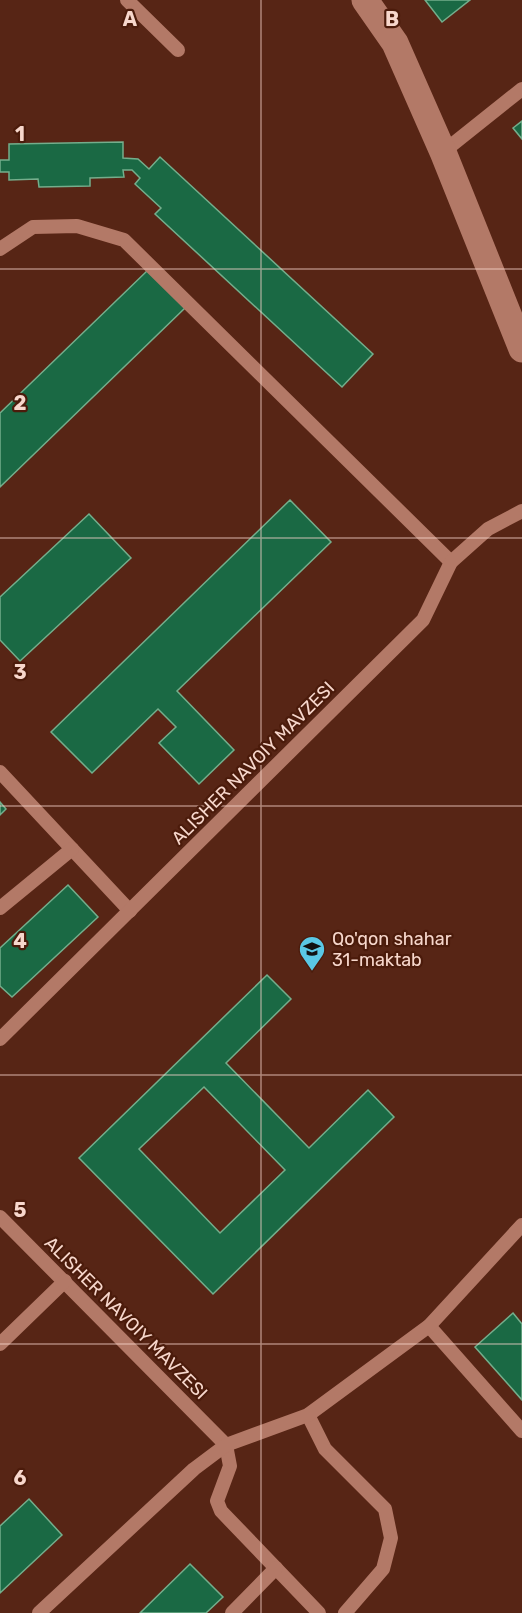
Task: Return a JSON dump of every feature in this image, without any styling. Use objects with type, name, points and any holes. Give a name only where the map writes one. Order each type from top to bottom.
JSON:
[{"type":"street","points":[[365,0],[396,43],[443,152],[522,349]]},
{"type":"lane","points":[[127,0],[178,50]]},
{"type":"lane","points":[[443,152],[522,89]]},
{"type":"lane","points":[[0,249],[33,227],[77,226],[124,240],[451,562]]},
{"type":"lane","name":"ALISHER NAVOIY MAVZESI","points":[[0,1040],[423,620],[451,562],[488,529],[522,511]]},
{"type":"lane","points":[[0,772],[130,911]]},
{"type":"lane","points":[[0,908],[72,849]]},
{"type":"lane","name":"ALISHER NAVOIY MAVZESI","points":[[0,1217],[226,1444]]},
{"type":"lane","points":[[39,1613],[194,1469],[226,1444],[308,1415],[429,1326],[522,1225]]},
{"type":"lane","points":[[0,1344],[65,1281]]},
{"type":"lane","points":[[429,1326],[522,1431]]},
{"type":"lane","points":[[308,1415],[325,1449],[385,1509],[392,1538],[383,1569],[345,1613]]},
{"type":"lane","points":[[226,1444],[230,1466],[217,1501],[221,1511],[319,1613]]},
{"type":"lane","points":[[232,1613],[276,1568]]},
{"type":"building","points":[[425,0],[470,0],[442,22]]},
{"type":"building","points":[[522,121],[522,139],[513,128]]},
{"type":"building","points":[[123,142],[123,158],[138,159],[149,169],[160,157],[373,354],[342,387],[155,214],[161,208],[135,184],[140,178],[132,170],[123,170],[124,177],[90,178],[90,186],[39,187],[38,179],[9,180],[9,172],[0,172],[0,160],[9,160],[9,144]]},
{"type":"building","points":[[148,270],[185,308],[0,487],[0,413]]},
{"type":"building","points":[[290,500],[331,542],[177,691],[234,750],[199,784],[159,743],[176,727],[158,709],[92,773],[51,732]]},
{"type":"building","points":[[89,514],[131,558],[20,661],[0,640],[0,597]]},
{"type":"building","points":[[0,802],[6,809],[0,815]]},
{"type":"building","points":[[68,885],[98,917],[12,997],[0,986],[0,948]]},
{"type":"building","points":[[267,975],[291,999],[226,1063],[309,1148],[368,1090],[394,1117],[213,1294],[79,1158]],"holes":[[[204,1087],[285,1170],[220,1233],[139,1149]]]},
{"type":"building","points":[[513,1313],[522,1324],[522,1400],[475,1347]]},
{"type":"building","points":[[29,1499],[62,1535],[0,1593],[0,1526]]},
{"type":"building","points":[[190,1564],[223,1597],[206,1613],[140,1613]]},
{"type":"place","name":"Qo'qon shahar 31-maktab","points":[[312,972]]}]
